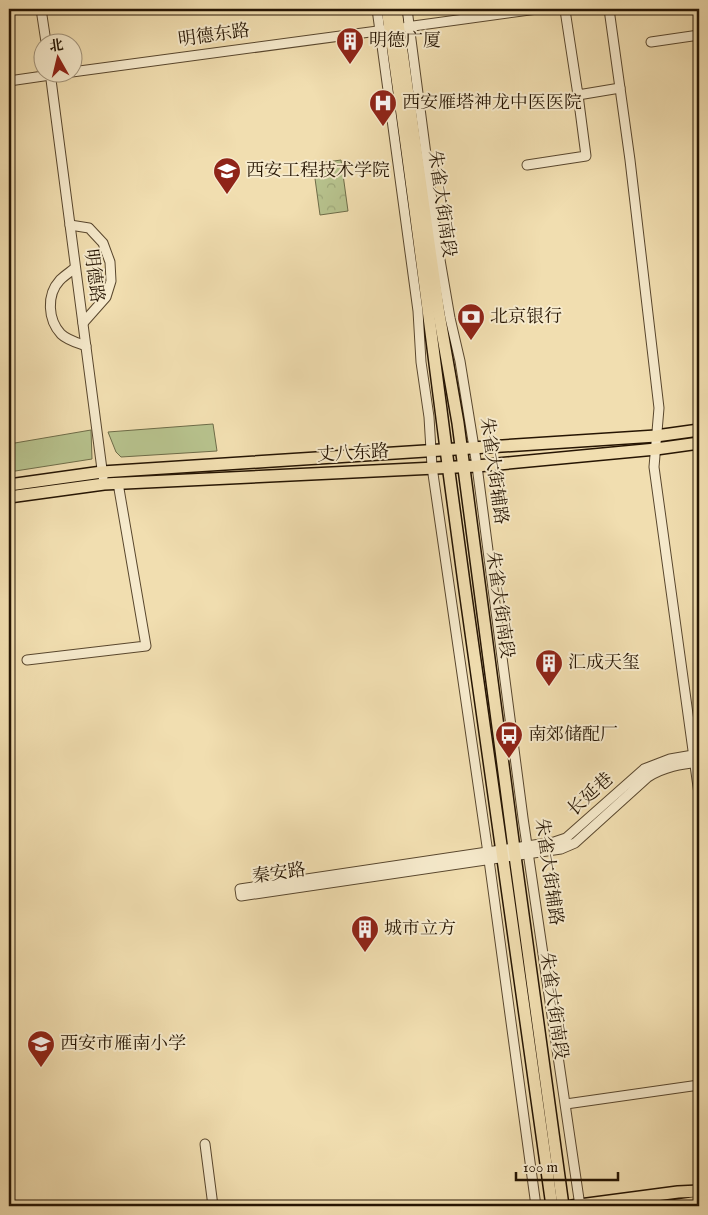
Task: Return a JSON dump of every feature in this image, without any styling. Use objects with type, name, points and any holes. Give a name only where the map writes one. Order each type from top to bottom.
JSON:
[{"type":"main road","name":"朱雀大街南段","points":[[387,9],[395,28],[439,314],[451,378],[563,1206]]},
{"type":"main road","name":"朱雀大街南段","points":[[396,9],[395,28],[448,467],[552,1206]]},
{"type":"main road","name":"丈八东路","points":[[9,485],[102,472],[656,436],[699,430]]},
{"type":"main road","name":"丈八东路","points":[[9,498],[104,484],[476,466],[656,449],[699,443]]},
{"type":"main road","points":[[578,1206],[678,1192],[699,1191]]},
{"type":"main road","points":[[672,1206],[699,1202]]},
{"type":"street","points":[[41,9],[44,32]]},
{"type":"street","name":"朱雀大街辅路","points":[[377,9],[395,28],[444,288],[460,362],[528,850],[566,1104],[578,1206]]},
{"type":"street","name":"朱雀大街辅路","points":[[407,9],[395,28],[421,362],[429,417],[432,467],[489,856],[536,1206]]},
{"type":"street","name":"明德东路","points":[[82,71],[537,9]]},
{"type":"street","points":[[609,9],[659,408],[654,467],[697,758],[699,794]]},
{"type":"street","points":[[698,9],[699,15]]},
{"type":"street","points":[[527,165],[586,156],[565,10]]},
{"type":"street","points":[[651,42],[699,35]]},
{"type":"street","name":"明德东路","points":[[9,81],[32,77]]},
{"type":"street","name":"明德路","points":[[51,82],[104,484]]},
{"type":"street","points":[[578,95],[620,88]]},
{"type":"street","points":[[70,225],[89,228],[103,243],[110,262],[111,281],[106,298],[82,323]]},
{"type":"street","points":[[75,268],[59,282],[51,296],[50,309],[53,322],[62,335],[86,346]]},
{"type":"street","points":[[27,660],[146,646],[118,484]]},
{"type":"street","name":"长延巷","points":[[502,854],[528,850],[566,838],[644,769],[665,760],[697,758]]},
{"type":"street","name":"秦安路","points":[[489,856],[240,888],[241,896],[502,854]]},
{"type":"street","points":[[566,1104],[699,1085]]},
{"type":"street","points":[[206,1144],[213,1206]]},
{"type":"green space","points":[[341,160],[348,211],[320,215],[313,164]]},
{"type":"green space","points":[[213,424],[217,451],[121,457],[116,452],[108,432]]},
{"type":"green space","points":[[91,430],[92,459],[9,472],[9,444]]},
{"type":"place","name":"明德广厦","points":[[350,65]]},
{"type":"place","name":"西安雁塔神龙中医医院","points":[[383,127]]},
{"type":"place","name":"西安工程技术学院","points":[[227,195]]},
{"type":"place","name":"北京银行","points":[[471,341]]},
{"type":"place","name":"汇成天玺","points":[[549,687]]},
{"type":"place","name":"南郊储配厂","points":[[509,759]]},
{"type":"place","name":"城市立方","points":[[365,953]]},
{"type":"place","name":"西安市雁南小学","points":[[41,1068]]}]
